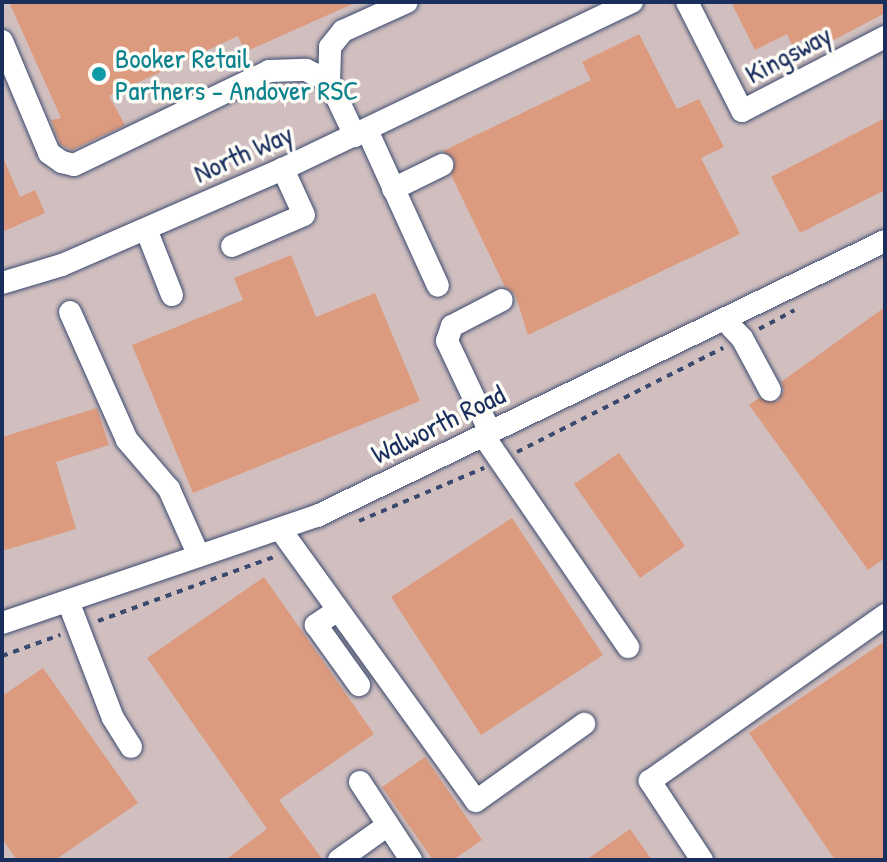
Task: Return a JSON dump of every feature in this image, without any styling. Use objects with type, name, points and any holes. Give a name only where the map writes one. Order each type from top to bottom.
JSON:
[{"type":"street","points":[[329,81],[330,47],[343,31],[407,2]]},
{"type":"street","name":"North Way","points":[[2,283],[62,265],[283,169],[632,2]]},
{"type":"street","name":"Kingsway","points":[[687,2],[742,111],[885,37]]},
{"type":"street","points":[[2,41],[49,153],[74,165],[269,71],[306,70],[329,81],[393,189],[438,286]]},
{"type":"street","points":[[393,189],[442,165]]},
{"type":"street","points":[[232,246],[304,215],[283,169]]},
{"type":"street","points":[[146,229],[172,295]]},
{"type":"street","name":"Walworth Road","points":[[2,623],[280,529],[486,434],[885,241]]},
{"type":"street","points":[[502,300],[452,326],[447,341],[486,434],[628,647]]},
{"type":"street","points":[[70,312],[127,440],[169,489],[199,556]]},
{"type":"street","points":[[724,319],[742,338],[770,390]]},
{"type":"street","points":[[280,529],[476,801],[584,724]]},
{"type":"street","points":[[68,601],[113,718],[131,747]]},
{"type":"street","points":[[338,610],[316,625],[359,685]]},
{"type":"street","points":[[702,860],[650,781],[885,615]]},
{"type":"street","points":[[360,782],[411,860]]},
{"type":"street","points":[[339,860],[388,825]]},
{"type":"shaded area","points":[[2,2],[885,2],[885,860],[2,860]]},
{"type":"building","name":"Booker Retail Partners - Andover RSC","points":[[9,2],[357,2],[245,52],[238,36],[109,96],[125,125],[72,150],[60,144],[51,120],[61,118]]},
{"type":"building","points":[[731,2],[885,2],[885,13],[811,52],[804,39],[792,45],[787,34],[755,50]]},
{"type":"building","points":[[639,34],[677,109],[699,99],[724,147],[701,158],[740,234],[528,335],[515,294],[505,287],[451,175],[455,160],[443,151],[591,80],[582,62]]},
{"type":"building","points":[[885,118],[885,190],[800,233],[771,177]]},
{"type":"building","points":[[2,155],[20,197],[35,190],[45,213],[2,232]]},
{"type":"building","points":[[291,255],[316,317],[375,293],[420,401],[193,493],[132,345],[243,300],[234,278]]},
{"type":"building","points":[[885,307],[885,558],[868,570],[749,405],[759,398],[777,402],[784,391],[781,382]]},
{"type":"building","points":[[97,408],[109,445],[56,462],[76,529],[2,551],[2,437]]},
{"type":"building","points":[[619,453],[685,546],[640,578],[574,484]]},
{"type":"building","points":[[512,518],[603,655],[481,735],[391,597]]},
{"type":"building","points":[[264,577],[374,734],[279,800],[323,860],[225,860],[267,829],[147,658]]},
{"type":"building","points":[[885,641],[885,860],[835,860],[749,733]]},
{"type":"building","points":[[43,668],[138,803],[55,860],[17,860],[2,839],[2,696]]},
{"type":"building","points":[[425,757],[482,840],[453,860],[433,860],[382,787]]},
{"type":"building","points":[[630,829],[652,860],[586,860]]},
{"type":"place","name":"Booker Retail Partners - Andover RSC","points":[[99,74]]}]
